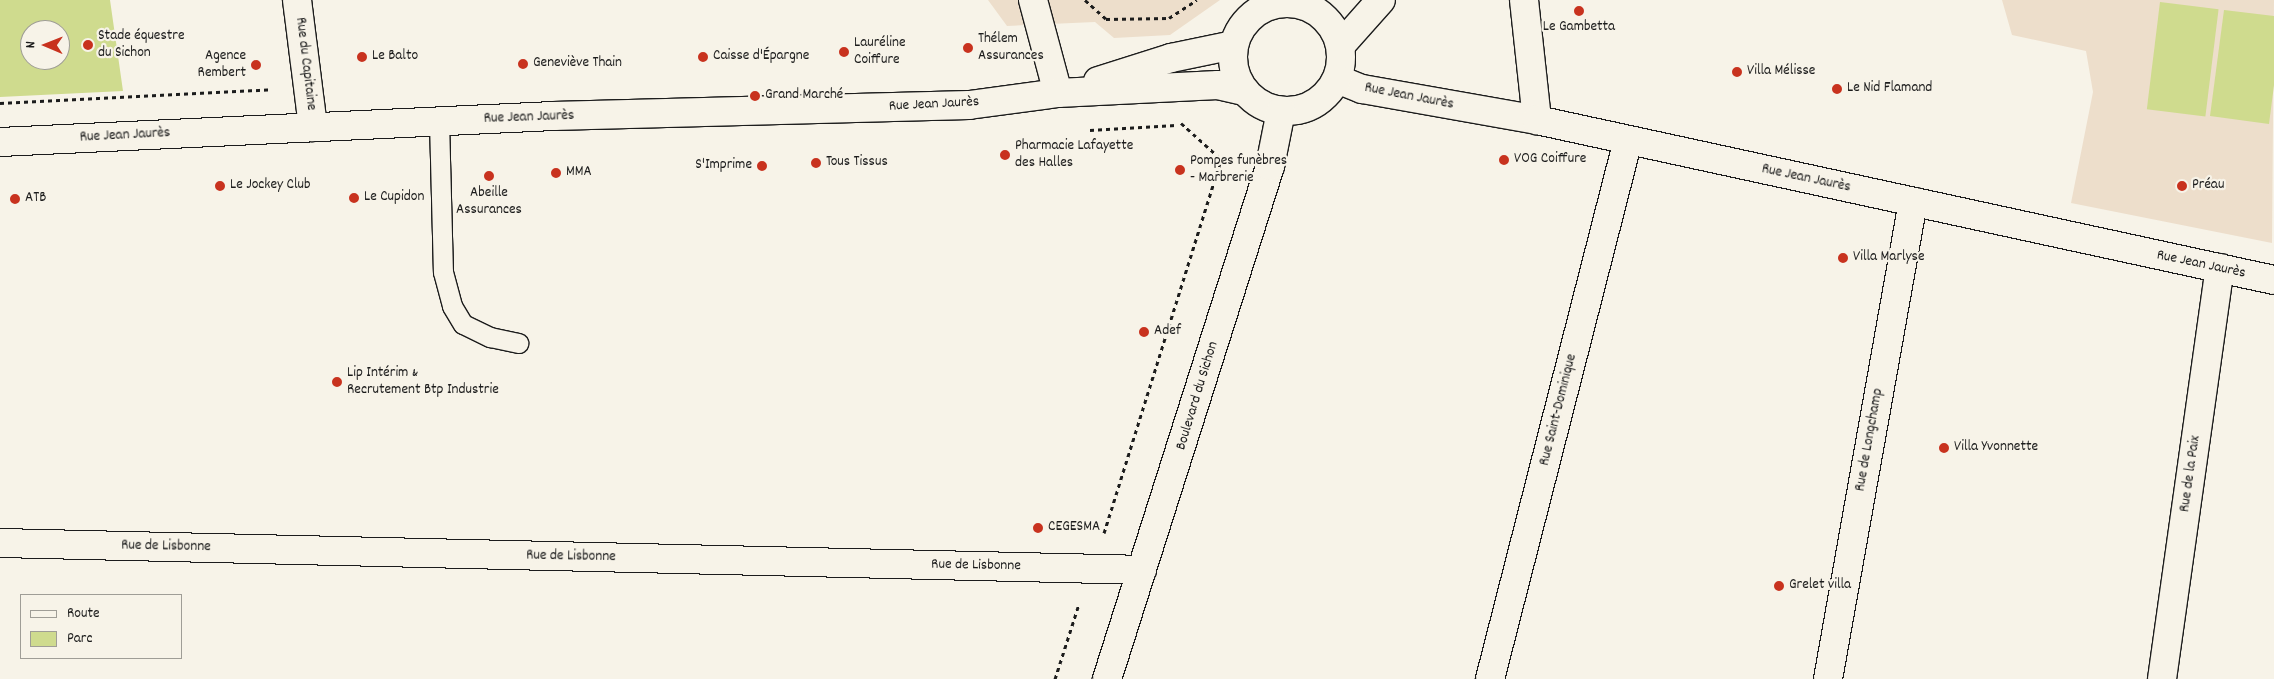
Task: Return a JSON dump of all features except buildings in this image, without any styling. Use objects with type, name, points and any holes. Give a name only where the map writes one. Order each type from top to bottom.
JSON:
[{"type":"street","name":"Rue du Capitaine","points":[[297,0],[313,128]]},
{"type":"street","points":[[1033,0],[1058,93]]},
{"type":"street","points":[[1341,44],[1381,0]]},
{"type":"street","points":[[1524,0],[1537,120]]},
{"type":"street","points":[[1299,4],[1330,8],[1341,44],[1342,62],[1337,79],[1315,105],[1281,111],[1261,105],[1245,91],[1234,69],[1234,45],[1248,19],[1273,5],[1299,4]]},
{"type":"street","name":"Rue Jean Jaurès","points":[[1058,93],[1171,58],[1234,45]]},
{"type":"street","name":"Rue Jean Jaurès","points":[[1337,79],[1362,89],[1537,120],[2274,280]]},
{"type":"street","name":"Rue Jean Jaurès","points":[[0,142],[439,122],[969,105],[1058,93],[1218,85],[1245,91]]},
{"type":"street","name":"Boulevard du Sichon","points":[[1107,679],[1270,166],[1281,111]]},
{"type":"street","name":"Rue Saint-Dominique","points":[[1490,679],[1628,140]]},
{"type":"street","name":"Rue de Longchamp","points":[[1828,679],[1913,202]]},
{"type":"street","name":"Rue de la Paix","points":[[2162,679],[2220,268]]},
{"type":"street","name":"Rue de Lisbonne","points":[[0,543],[1142,570]]},
{"type":"lane","points":[[439,122],[444,272],[452,306],[463,324],[490,337],[518,343]]},
{"type":"path","points":[[1085,0],[1106,19],[1169,18],[1197,0]]},
{"type":"path","points":[[0,103],[308,87]]},
{"type":"path","points":[[1181,124],[1220,159],[1242,159]]},
{"type":"path","points":[[1055,679],[1094,549],[1107,529],[1220,159]]},
{"type":"shaded area","points":[[988,0],[1220,0],[1170,35],[1114,38],[1095,22],[1007,26]]},
{"type":"shaded area","points":[[2002,0],[2274,0],[2272,243],[2071,203],[2093,92],[2086,51],[2012,35]]},
{"type":"green space","name":"Stade équestre du Sichon","points":[[0,0],[110,0],[123,91],[0,97]]},
{"type":"green space","points":[[2160,2],[2219,9],[2205,116],[2147,109]]},
{"type":"green space","points":[[2224,10],[2274,16],[2274,85],[2269,124],[2210,116]]},
{"type":"place","name":"Le Gambetta","points":[[1579,11]]},
{"type":"place","name":"Stade équestre du Sichon","points":[[88,45]]},
{"type":"place","name":"Thélem Assurances","points":[[968,48]]},
{"type":"place","name":"Lauréline Coiffure","points":[[844,52]]},
{"type":"place","name":"Le Balto","points":[[362,57]]},
{"type":"place","name":"Caisse d'Épargne","points":[[703,57]]},
{"type":"place","name":"Geneviève Thain","points":[[523,64]]},
{"type":"place","name":"Agence Rembert","points":[[256,65]]},
{"type":"place","name":"Villa Mélisse","points":[[1737,72]]},
{"type":"place","name":"Le Nid Flamand","points":[[1837,89]]},
{"type":"place","name":"Grand Marché","points":[[755,96]]},
{"type":"place","name":"Pharmacie Lafayette des Halles","points":[[1005,155]]},
{"type":"place","name":"VOG Coiffure","points":[[1504,160]]},
{"type":"place","name":"Tous Tissus","points":[[816,163]]},
{"type":"place","name":"S'Imprime","points":[[762,166]]},
{"type":"place","name":"Pompes funèbres - Marbrerie","points":[[1180,170]]},
{"type":"place","name":"MMA","points":[[556,173]]},
{"type":"place","name":"Abeille Assurances","points":[[489,176]]},
{"type":"place","name":"Le Jockey Club","points":[[220,186]]},
{"type":"place","name":"Préau","points":[[2182,186]]},
{"type":"place","name":"Le Cupidon","points":[[354,198]]},
{"type":"place","name":"ATB","points":[[15,199]]},
{"type":"place","name":"Villa Marlyse","points":[[1843,258]]},
{"type":"place","name":"Adef","points":[[1144,332]]},
{"type":"place","name":"Lip Intérim & Recrutement Btp Industrie","points":[[337,382]]},
{"type":"place","name":"Villa Yvonnette","points":[[1944,448]]},
{"type":"place","name":"CEGESMA","points":[[1038,528]]},
{"type":"place","name":"Grelet villa","points":[[1779,586]]}]
